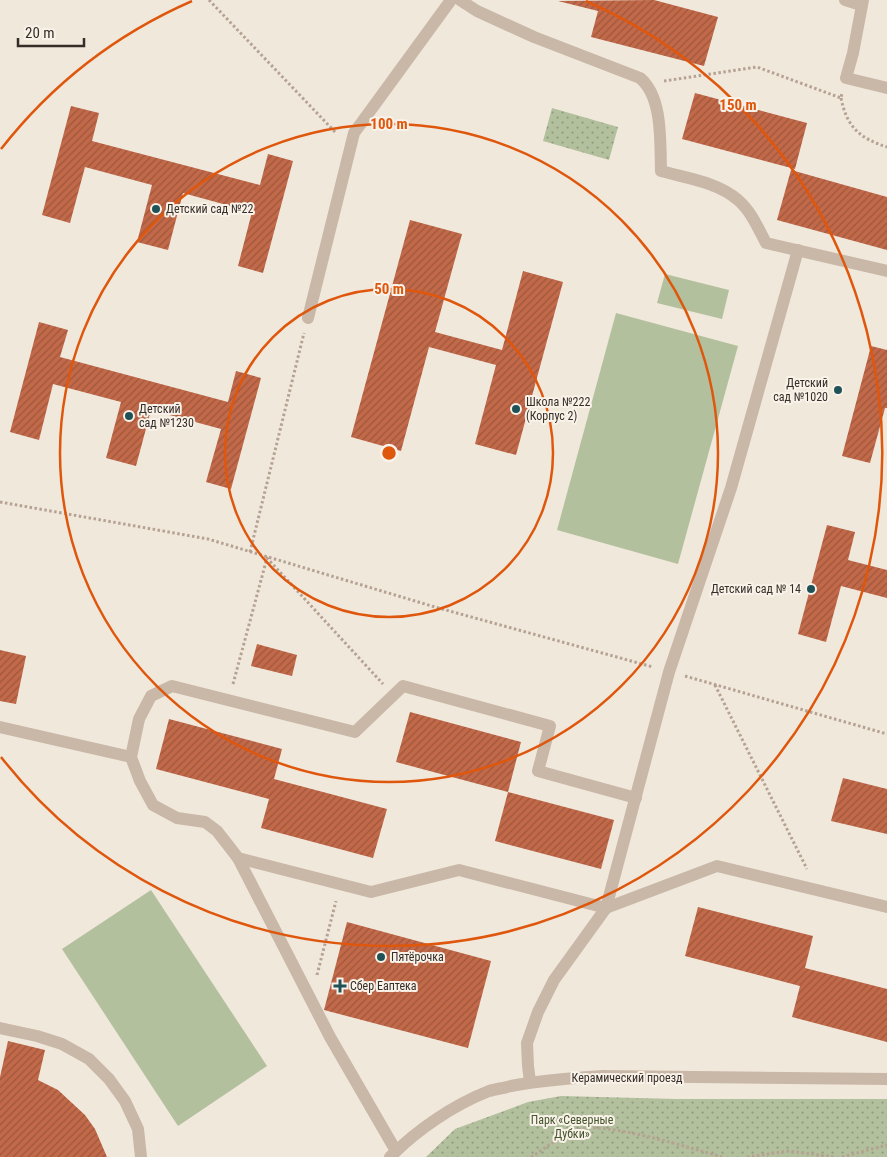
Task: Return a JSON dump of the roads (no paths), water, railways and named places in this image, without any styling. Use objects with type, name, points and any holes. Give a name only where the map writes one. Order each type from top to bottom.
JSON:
[{"type":"street","points":[[308,318],[354,133],[451,0]]},
{"type":"street","points":[[460,0],[485,15],[534,37],[640,78],[648,84],[659,117],[661,170],[716,186],[738,200],[752,217],[766,243],[887,271]]},
{"type":"street","points":[[845,0],[862,2],[853,54],[846,78],[887,88]]},
{"type":"street","points":[[530,1082],[527,1043],[538,1012],[554,980],[606,908],[670,672],[731,488],[798,250]]},
{"type":"street","points":[[393,1154],[330,1037],[238,858],[217,830],[205,822],[177,818],[153,805],[140,781],[131,757],[139,719],[151,696],[172,686],[355,732],[403,686],[550,726],[538,771],[636,798]]},
{"type":"street","points":[[0,728],[131,757]]},
{"type":"street","points":[[238,858],[370,892],[458,870],[606,908],[717,866],[887,906]]},
{"type":"street","points":[[0,1028],[38,1036],[62,1044],[89,1059],[109,1078],[125,1101],[138,1129],[141,1157]]},
{"type":"street","name":"Керамический проезд","points":[[393,1154],[455,1107],[490,1091],[530,1082],[603,1076],[887,1079]]},
{"type":"place","name":"Детский сад №22","points":[[156,209]]},
{"type":"place","name":"Детский сад №1020","points":[[838,390]]},
{"type":"place","name":"Школа №222 (Корпус 2)","points":[[516,409]]},
{"type":"place","name":"Детский сад №1230","points":[[129,416]]},
{"type":"place","name":"Детский сад № 14","points":[[811,589]]},
{"type":"place","name":"Пятёрочка","points":[[381,957]]},
{"type":"place","name":"Сбер Еаптека","points":[[340,986]]},
{"type":"park label","name":"Парк «Северные Дубки»","points":[[572,1127]]}]
